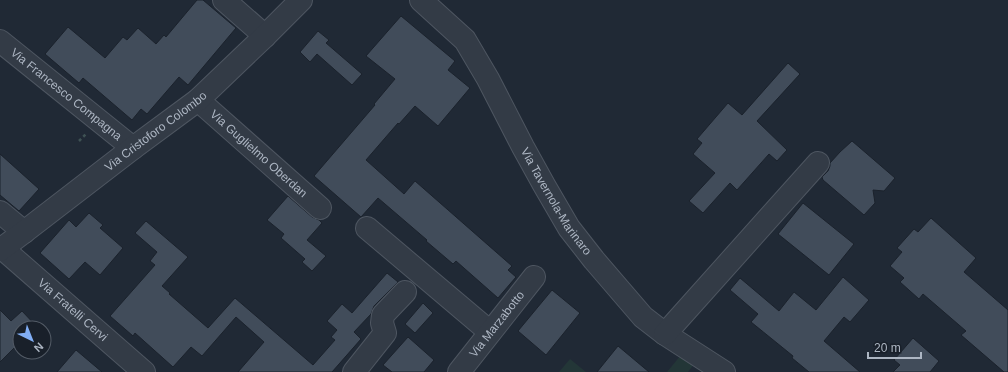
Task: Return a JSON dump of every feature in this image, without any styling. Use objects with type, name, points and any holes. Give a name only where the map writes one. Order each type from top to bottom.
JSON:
[{"type":"street","points":[[224,0],[265,36]]},
{"type":"street","name":"Via Cristoforo Colombo","points":[[1,249],[198,100],[301,0]]},
{"type":"street","name":"Via Tavernola-Marinaro","points":[[422,0],[465,40],[488,79],[527,154],[569,228],[594,260],[643,317],[665,334],[724,372]]},
{"type":"street","name":"Via Francesco Compagna","points":[[0,41],[133,148]]},
{"type":"street","name":"Via Guglielmo Oberdan","points":[[198,100],[320,208]]},
{"type":"street","points":[[665,334],[818,163]]},
{"type":"street","points":[[0,212],[24,232]]},
{"type":"street","points":[[367,228],[490,332]]},
{"type":"street","name":"Via Fratelli Cervi","points":[[1,249],[144,372]]},
{"type":"street","name":"Via Marzabotto","points":[[459,372],[534,277]]},
{"type":"street","points":[[354,372],[386,333],[382,323],[383,315],[405,292]]},
{"type":"shaded area","points":[[681,355],[694,364],[688,372],[667,372]]},
{"type":"shaded area","points":[[570,359],[586,372],[559,372]]},
{"type":"building","points":[[197,0],[203,0],[236,28],[188,85],[179,77],[147,114],[141,109],[132,120],[83,78],[79,83],[45,54],[68,27],[105,58],[123,37],[127,40],[138,28],[156,44],[164,35],[166,37]]},
{"type":"building","points":[[401,16],[455,61],[448,70],[470,88],[438,126],[415,106],[366,160],[404,194],[415,181],[512,266],[508,270],[516,277],[498,298],[456,261],[453,264],[378,198],[361,217],[314,176],[375,105],[374,104],[395,79],[366,56]]},
{"type":"building","points":[[318,31],[329,40],[326,43],[362,74],[352,85],[317,54],[310,62],[300,52]]},
{"type":"building","points":[[788,63],[800,74],[757,121],[787,150],[777,161],[769,154],[737,190],[730,183],[703,213],[689,201],[715,173],[693,154],[702,143],[697,139],[728,103],[742,115]]},
{"type":"building","points":[[852,141],[895,178],[884,191],[873,190],[875,203],[864,215],[823,180],[822,177],[828,171],[830,163]]},
{"type":"building","points":[[0,154],[39,189],[19,211],[0,195]]},
{"type":"building","points":[[288,196],[312,217],[322,223],[307,240],[326,256],[312,271],[302,262],[305,259],[281,238],[284,234],[267,220]]},
{"type":"building","points":[[803,203],[854,244],[829,275],[778,234]]},
{"type":"building","points":[[89,213],[103,225],[100,228],[123,248],[100,275],[85,262],[69,279],[40,253],[69,220],[76,227]]},
{"type":"building","points":[[931,218],[976,258],[964,272],[1008,310],[1008,372],[1004,372],[961,335],[966,331],[923,294],[919,299],[900,282],[904,278],[890,266],[902,252],[897,248],[914,229],[918,232]]},
{"type":"building","points":[[146,221],[188,257],[162,286],[208,328],[235,298],[313,365],[335,340],[331,337],[337,330],[327,321],[342,304],[352,313],[387,273],[398,282],[374,306],[371,314],[354,332],[361,339],[332,372],[238,372],[264,342],[236,317],[202,356],[191,347],[173,367],[135,333],[133,336],[110,316],[155,265],[150,261],[157,252],[135,233]]},
{"type":"building","points":[[843,277],[869,300],[850,322],[844,317],[824,341],[860,372],[809,372],[792,358],[793,356],[751,322],[758,314],[730,290],[740,278],[779,311],[794,292],[816,310]]},
{"type":"building","points":[[552,290],[580,313],[546,355],[518,331]]},
{"type":"building","points":[[423,303],[433,313],[415,333],[405,324]]},
{"type":"building","points":[[0,310],[11,321],[12,320],[12,350],[0,362]]},
{"type":"building","points":[[22,311],[30,320],[12,320]]},
{"type":"building","points":[[408,337],[434,360],[424,372],[392,372],[383,365]]},
{"type":"building","points":[[913,338],[939,361],[930,372],[893,372],[900,365],[894,360]]},
{"type":"building","points":[[618,346],[649,372],[597,372]]},
{"type":"building","points":[[76,350],[102,372],[57,372]]}]
